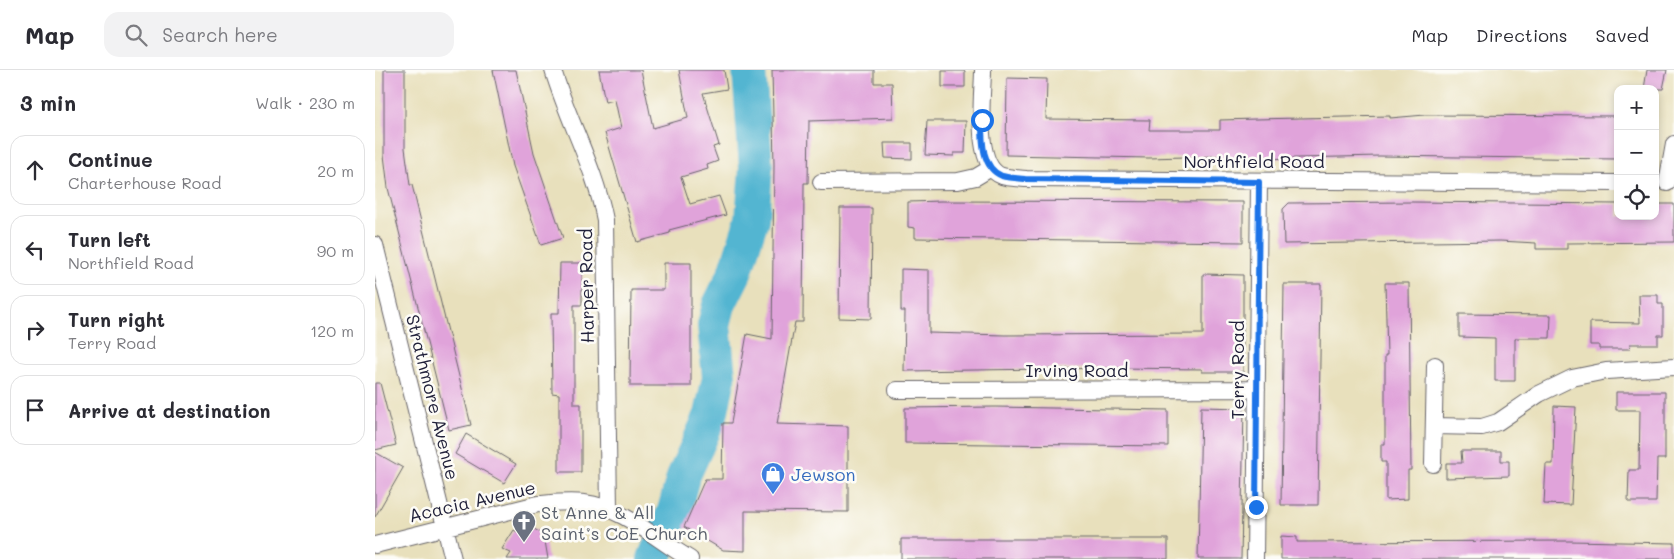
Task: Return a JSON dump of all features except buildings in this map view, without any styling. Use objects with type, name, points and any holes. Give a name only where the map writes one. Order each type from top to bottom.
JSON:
[{"type":"street","name":"Harper Road","points":[[553,70],[562,100],[595,178],[605,220],[609,510]]},
{"type":"street","points":[[821,182],[958,181],[976,177],[991,168],[982,145],[983,70]]},
{"type":"street","points":[[1665,183],[1674,144]]},
{"type":"street","name":"Northfield Road","points":[[991,168],[1001,176],[1025,179],[1259,182],[1614,182]]},
{"type":"street","name":"Terry Road","points":[[1255,559],[1259,182]]},
{"type":"street","name":"Strathmore Avenue","points":[[375,245],[453,559]]},
{"type":"street","points":[[1433,464],[1435,365]]},
{"type":"street","points":[[1435,426],[1474,427],[1498,422],[1554,386],[1590,374],[1674,367]]},
{"type":"street","name":"Irving Road","points":[[897,390],[1257,389]]},
{"type":"street","name":"Acacia Avenue","points":[[375,545],[538,504],[585,503],[609,510],[631,520],[684,555]]},
{"type":"waterway","points":[[654,559],[674,511],[683,477],[711,415],[719,377],[714,325],[719,305],[735,273],[752,219],[756,168],[749,70]]},
{"type":"place","name":"Jewson","points":[[773,495]]},
{"type":"place","name":"St Anne & All Saint’s CoE Church","points":[[524,543]]},
{"type":"route","points":[[982,120],[982,145],[986,158],[991,168],[1001,176],[1025,179],[1259,182],[1256,507]]}]
